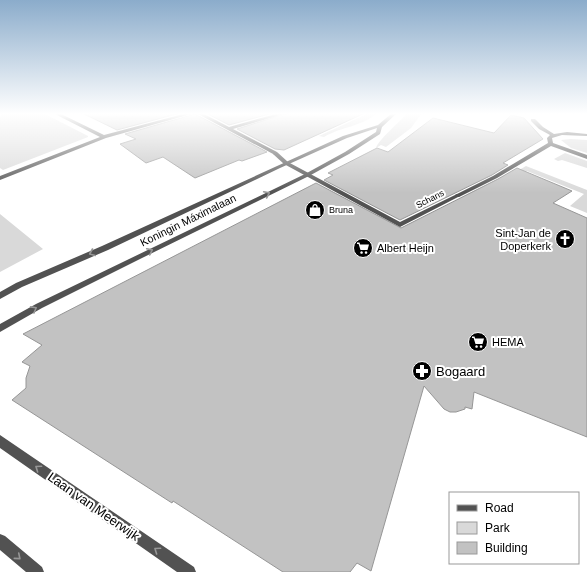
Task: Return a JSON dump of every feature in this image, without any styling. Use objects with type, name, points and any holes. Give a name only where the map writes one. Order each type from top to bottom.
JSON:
[{"type":"street","points":[[1,176],[97,140]]},
{"type":"street","name":"Schans","points":[[249,140],[275,153],[286,163],[402,228],[456,196],[495,177],[551,144]]},
{"type":"street","name":"Koningin Máximalaan","points":[[0,296],[19,285],[105,248],[339,140]]},
{"type":"street","name":"Koningin Máximalaan","points":[[0,328],[39,306],[137,257],[307,175],[368,140]]},
{"type":"street","points":[[549,140],[551,144],[587,157]]},
{"type":"street","name":"Laan van Meerwijk","points":[[0,441],[189,572]]},
{"type":"street","points":[[0,542],[37,572]]},
{"type":"green space","points":[[0,140],[81,140],[3,170],[0,168]]},
{"type":"green space","points":[[381,140],[396,140],[386,147],[381,145],[376,148]]},
{"type":"green space","points":[[561,140],[587,140],[587,153],[571,148]]},
{"type":"green space","points":[[565,153],[587,161],[587,168],[554,159]]},
{"type":"green space","points":[[526,166],[587,190],[587,213],[570,206],[584,194],[527,171],[513,179],[507,177]]},
{"type":"green space","points":[[0,214],[43,249],[0,272]]},
{"type":"building","points":[[134,140],[244,140],[267,152],[242,161],[239,160],[195,178],[163,157],[146,163],[120,144]]},
{"type":"building","points":[[257,140],[307,140],[284,150],[275,149]]},
{"type":"building","points":[[404,140],[542,140],[503,163],[508,165],[492,175],[400,220],[324,180],[333,175],[328,173],[377,148],[388,152]]},
{"type":"building","points":[[517,168],[572,191],[553,203],[587,218],[587,437],[474,392],[472,409],[465,407],[465,409],[456,412],[450,412],[444,409],[424,386],[371,571],[357,563],[350,572],[283,572],[173,501],[172,503],[12,400],[26,388],[26,378],[30,366],[22,362],[42,345],[23,334],[316,183],[401,228]]},
{"type":"place","name":"Bruna","points":[[315,210]]},
{"type":"place","name":"Sint-Jan de Doperkerk","points":[[565,239]]},
{"type":"place","name":"Albert Heijn","points":[[363,248]]},
{"type":"place","name":"HEMA","points":[[478,342]]},
{"type":"place","name":"Bogaard","points":[[422,371]]}]
